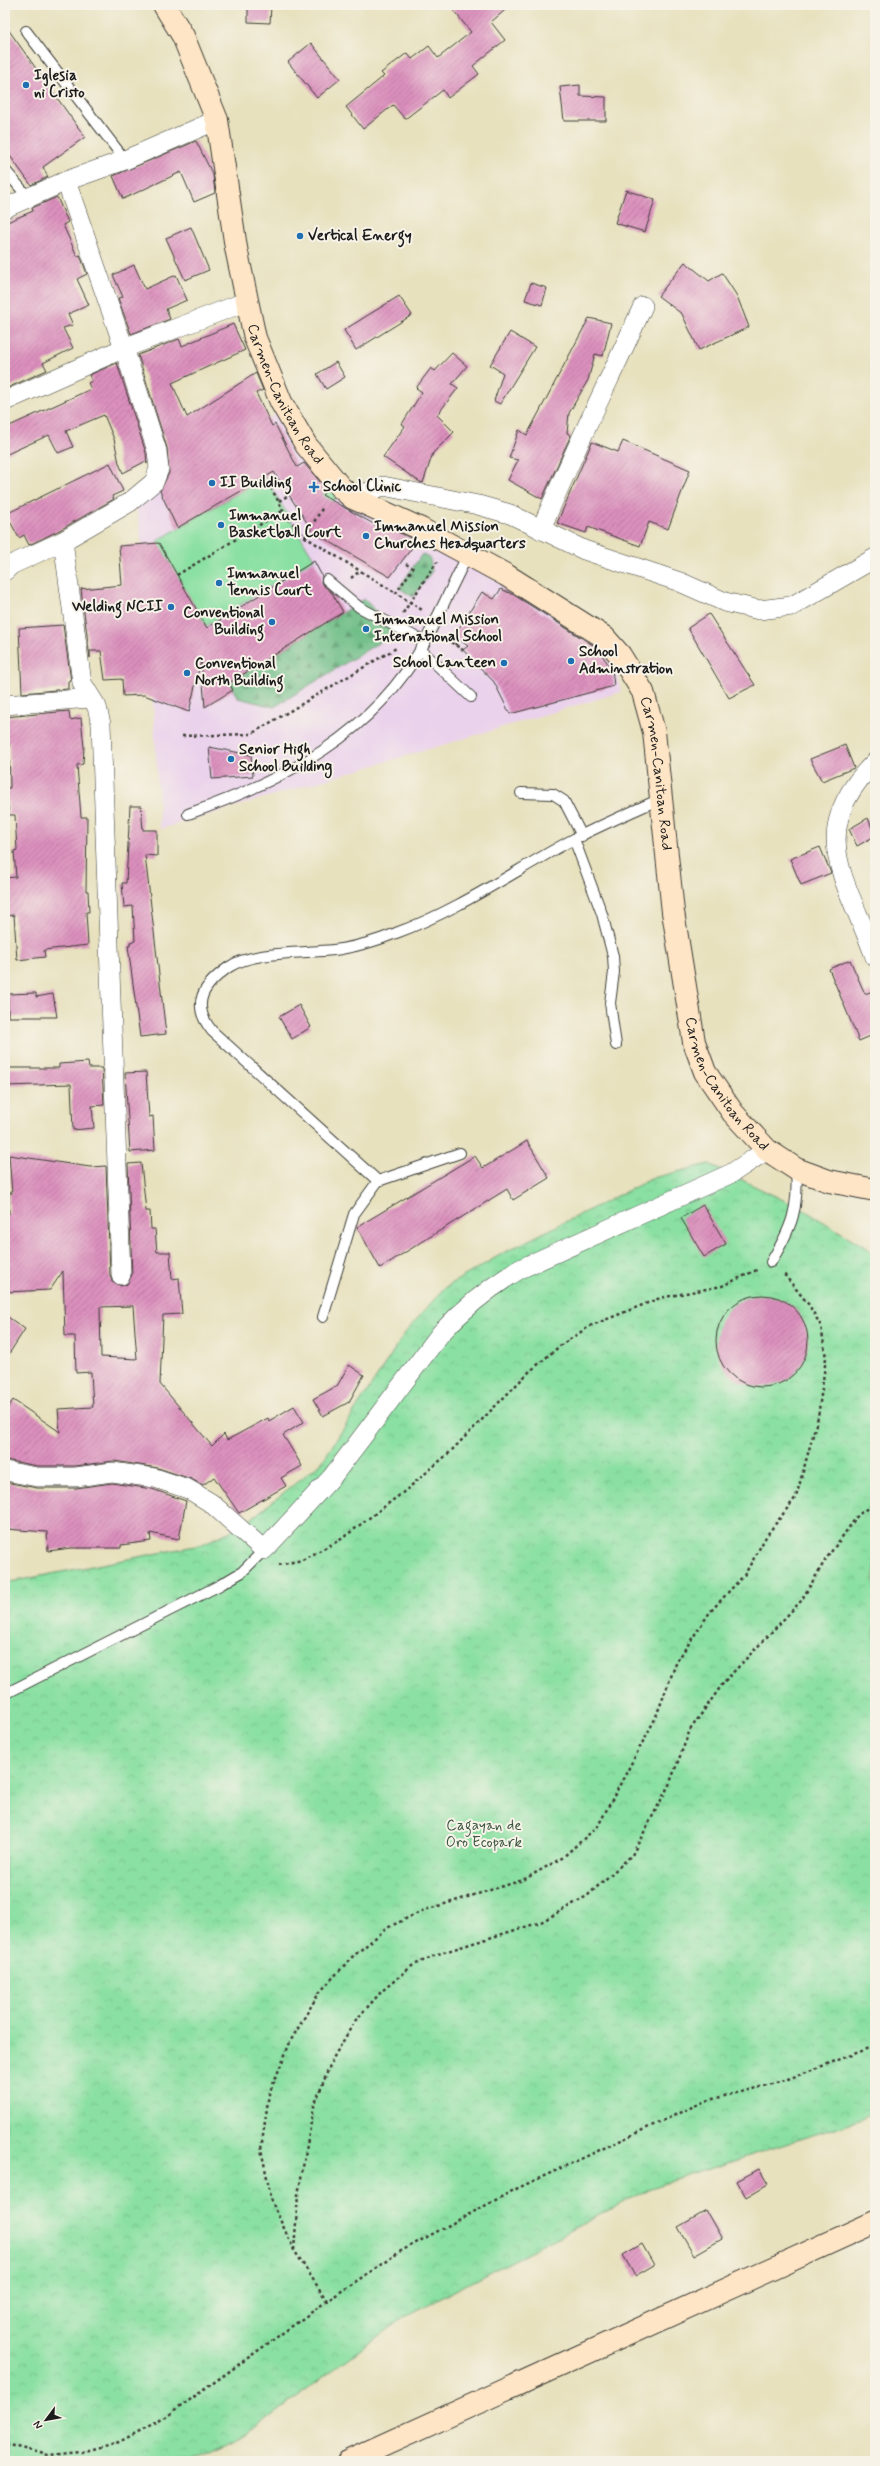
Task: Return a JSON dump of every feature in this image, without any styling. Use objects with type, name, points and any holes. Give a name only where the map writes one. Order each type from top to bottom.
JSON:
[{"type":"main road","name":"Carmen-Canitoan Road","points":[[164,5],[183,36],[217,120],[230,210],[255,338],[281,402],[318,461],[353,498],[449,543],[506,575],[604,637],[620,655],[643,692],[654,732],[663,797],[673,912],[694,1042],[705,1072],[718,1093],[767,1150],[796,1169],[829,1181],[875,1190]]},
{"type":"main road","points":[[349,2461],[875,2222]]},
{"type":"street","points":[[5,208],[66,181],[125,160],[217,120]]},
{"type":"street","points":[[5,571],[11,565],[63,541],[142,494],[154,482],[160,469],[157,451],[124,348],[66,181]]},
{"type":"street","points":[[5,401],[124,348],[248,301]]},
{"type":"street","points":[[541,530],[567,465],[603,395],[643,306]]},
{"type":"street","points":[[353,498],[375,488],[394,488],[411,494],[510,514],[584,550],[680,582],[725,602],[760,610],[792,606],[875,558]]},
{"type":"street","points":[[63,541],[82,683],[89,698],[97,707],[101,724],[121,1275]]},
{"type":"street","points":[[5,705],[89,698]]},
{"type":"street","points":[[875,762],[854,784],[841,812],[837,841],[837,861],[845,886],[875,956]]},
{"type":"street","points":[[5,1471],[37,1477],[76,1477],[112,1472],[155,1478],[188,1489],[211,1503],[264,1550],[332,1477],[441,1333],[459,1313],[491,1287],[520,1270],[732,1173],[767,1150]]},
{"type":"lane","points":[[26,31],[125,160]]},
{"type":"lane","points":[[5,170],[28,197]]},
{"type":"lane","points":[[188,814],[235,798],[314,757],[341,739],[383,700],[399,681],[422,645],[468,554]]},
{"type":"lane","points":[[327,580],[359,607],[407,633],[422,645],[471,697]]},
{"type":"lane","points":[[521,793],[553,794],[564,802],[578,838],[602,914],[612,956],[614,972],[610,1003],[616,1045]]},
{"type":"lane","points":[[378,1181],[212,1031],[202,1014],[200,1002],[203,993],[220,974],[242,961],[277,955],[342,949],[396,933],[474,897],[578,838],[663,797]]},
{"type":"lane","points":[[323,1317],[354,1214],[378,1181],[460,1153]]},
{"type":"lane","points":[[772,1262],[789,1233],[798,1194],[796,1169]]},
{"type":"lane","points":[[5,1694],[242,1572],[264,1550]]},
{"type":"path","points":[[265,477],[297,530],[305,537],[410,602]]},
{"type":"path","points":[[279,501],[289,495]]},
{"type":"path","points":[[305,537],[323,507]]},
{"type":"path","points":[[177,575],[284,510]]},
{"type":"path","points":[[394,626],[449,543]]},
{"type":"path","points":[[396,593],[413,568],[406,564]]},
{"type":"path","points":[[182,736],[251,734],[398,647],[407,633]]},
{"type":"path","points":[[455,645],[458,641]]},
{"type":"path","points":[[242,1572],[302,1560],[340,1540],[404,1491],[449,1453],[529,1372],[561,1345],[590,1326],[660,1298],[722,1286],[772,1262],[794,1285],[809,1305],[821,1326],[826,1358],[818,1417],[796,1497],[767,1535],[745,1574],[710,1612],[677,1661],[655,1719],[598,1826],[562,1858],[523,1880],[422,1911],[387,1928],[351,1958],[319,1993],[291,2040],[269,2094],[261,2149],[272,2202],[294,2250],[327,2301]]},
{"type":"path","points":[[294,2250],[298,2195],[314,2106],[332,2060],[355,2020],[382,1991],[412,1966],[438,1954],[541,1922],[587,1896],[632,1855],[669,1785],[690,1730],[724,1682],[801,1601],[826,1559],[858,1514],[875,1503]]},
{"type":"path","points":[[5,2444],[48,2455],[82,2452],[119,2442],[166,2417],[327,2301],[401,2251],[514,2190],[705,2101],[780,2082],[875,2046]]},
{"type":"shaded area","name":"Immanuel Mission International School","points":[[280,411],[357,499],[596,638],[616,666],[621,692],[160,829],[145,558],[136,507]]},
{"type":"green space","points":[[265,477],[314,559],[206,626],[157,541]]},
{"type":"green space","points":[[334,483],[343,489],[327,510],[315,501]]},
{"type":"green space","points":[[422,554],[430,559],[432,571],[413,597],[399,588]]},
{"type":"green space","points":[[364,599],[396,632],[274,707],[238,698],[229,683]]},
{"type":"green space","name":"Cagayan de Oro Ecopark","points":[[709,1164],[804,1210],[875,1253],[875,2112],[862,2119],[651,2188],[404,2317],[247,2434],[193,2461],[5,2461],[5,1583],[200,1545],[242,1526],[322,1462],[405,1333],[444,1288],[505,1252],[653,1178]]},
{"type":"building","points":[[248,5],[271,5],[270,23],[248,22]]},
{"type":"building","points":[[449,5],[511,5],[491,22],[505,40],[473,66],[479,74],[448,98],[443,90],[405,119],[393,105],[363,129],[346,107],[384,76],[381,73],[407,53],[412,59],[429,46],[438,58],[471,32]]},
{"type":"building","name":"Iglesia ni Cristo","points":[[5,25],[85,137],[43,167],[48,177],[31,185],[5,149]]},
{"type":"building","points":[[311,43],[340,79],[317,98],[288,62]]},
{"type":"building","points":[[580,85],[580,96],[606,97],[606,121],[564,121],[560,87]]},
{"type":"building","points":[[196,141],[213,175],[215,193],[194,202],[181,172],[123,199],[113,176]]},
{"type":"building","points":[[626,190],[655,200],[645,232],[615,223]]},
{"type":"building","points":[[57,197],[68,222],[63,225],[77,256],[80,255],[87,274],[77,279],[89,305],[68,314],[73,325],[63,328],[73,348],[43,363],[47,370],[5,389],[5,223],[33,211],[32,208]]},
{"type":"building","points":[[191,227],[209,270],[185,280],[166,238]]},
{"type":"building","points":[[685,262],[709,281],[722,273],[737,296],[749,327],[699,350],[682,314],[658,296]]},
{"type":"building","points":[[134,265],[145,289],[176,275],[187,300],[166,309],[170,319],[131,334],[118,298],[123,297],[113,275]]},
{"type":"building","points":[[531,283],[547,288],[542,305],[525,300]]},
{"type":"building","points":[[399,296],[412,315],[356,350],[344,330]]},
{"type":"building","points":[[589,318],[611,323],[603,356],[595,354],[588,380],[569,413],[567,433],[571,435],[542,499],[508,480],[518,460],[509,458],[519,430],[527,435]]},
{"type":"building","points":[[233,324],[245,350],[172,383],[187,417],[256,373],[263,390],[256,393],[272,426],[275,424],[297,467],[304,463],[327,490],[322,495],[379,527],[381,524],[417,541],[390,577],[313,532],[274,472],[177,528],[160,491],[169,473],[167,448],[138,355],[179,339],[182,346]]},
{"type":"building","points":[[510,332],[535,347],[500,404],[494,401],[503,373],[490,365]]},
{"type":"building","points":[[452,353],[467,366],[452,384],[458,388],[437,415],[454,432],[433,453],[423,483],[383,457],[405,426],[402,424],[422,392],[416,388],[431,368],[435,371]]},
{"type":"building","points":[[336,362],[345,377],[326,389],[317,374]]},
{"type":"building","points":[[117,363],[146,453],[147,464],[146,461],[123,473],[119,463],[114,439],[104,415],[66,431],[73,447],[58,453],[49,435],[5,455],[5,428],[91,389],[88,383],[92,381],[89,375]]},
{"type":"building","points":[[623,441],[690,470],[668,529],[649,522],[640,546],[588,527],[586,533],[557,523],[592,442],[618,452]]},
{"type":"building","points":[[110,463],[123,491],[112,496],[114,499],[58,531],[29,545],[24,535],[19,538],[6,514]]},
{"type":"building","points":[[159,543],[207,628],[314,561],[322,576],[321,583],[332,593],[343,612],[229,683],[233,690],[205,707],[201,660],[189,712],[144,695],[123,696],[122,679],[105,680],[101,651],[90,651],[90,658],[81,589],[122,585],[119,546]]},
{"type":"building","name":"School Adminstration","points":[[501,589],[514,595],[596,647],[612,669],[614,686],[510,714],[494,682],[463,650],[468,646],[454,636],[482,592],[494,599]]},
{"type":"building","points":[[709,614],[755,685],[729,698],[688,628]]},
{"type":"building","points":[[63,625],[71,681],[68,681],[68,689],[22,693],[19,628]]},
{"type":"building","points":[[69,711],[70,720],[81,718],[84,747],[83,764],[77,765],[81,817],[87,817],[86,891],[88,891],[89,912],[86,912],[88,945],[44,950],[45,957],[17,960],[14,915],[5,916],[5,878],[16,877],[14,851],[17,850],[15,815],[9,815],[6,788],[10,788],[9,743],[5,743],[5,717]]},
{"type":"building","points":[[845,745],[854,768],[822,781],[810,759]]},
{"type":"building","name":"Senior High School Building","points":[[209,747],[251,755],[253,776],[212,779]]},
{"type":"building","points":[[130,806],[141,806],[143,830],[157,830],[157,856],[145,855],[166,1034],[140,1037],[128,946],[130,946],[130,942],[135,941],[133,906],[124,907],[122,883],[126,883]]},
{"type":"building","points":[[868,818],[875,836],[857,846],[849,829]]},
{"type":"building","points":[[820,847],[831,873],[801,885],[790,859]]},
{"type":"building","points":[[850,960],[865,994],[875,990],[875,1034],[859,1041],[829,969]]},
{"type":"building","points":[[36,993],[36,997],[53,994],[57,1017],[8,1017],[8,994]]},
{"type":"building","points":[[299,1005],[311,1027],[292,1039],[279,1017]]},
{"type":"building","points":[[88,1062],[89,1068],[102,1068],[104,1105],[92,1106],[94,1128],[73,1130],[71,1084],[5,1086],[5,1068],[59,1068],[59,1064]]},
{"type":"building","points":[[146,1072],[149,1117],[153,1116],[155,1150],[130,1152],[125,1073]]},
{"type":"building","points":[[527,1141],[549,1178],[513,1200],[507,1189],[380,1268],[357,1227],[475,1156],[483,1168]]},
{"type":"building","points":[[9,1155],[90,1167],[106,1166],[110,1275],[112,1281],[121,1286],[127,1284],[132,1275],[128,1164],[141,1163],[146,1211],[150,1211],[151,1229],[155,1229],[157,1252],[170,1252],[172,1279],[179,1278],[182,1314],[163,1315],[160,1384],[212,1446],[224,1434],[227,1440],[268,1418],[269,1421],[294,1406],[304,1422],[283,1435],[302,1466],[281,1478],[286,1486],[239,1513],[214,1477],[203,1485],[191,1479],[158,1468],[114,1461],[75,1466],[38,1466],[5,1460],[5,1412],[13,1400],[60,1432],[58,1409],[93,1407],[91,1372],[76,1373],[75,1336],[65,1336],[63,1271],[50,1290],[5,1292],[5,1214],[9,1214],[9,1193],[12,1193]],"holes":[[[133,1306],[137,1359],[101,1357],[100,1307]]]},
{"type":"building","points":[[703,1205],[726,1244],[704,1257],[681,1218]]},
{"type":"building","points":[[762,1295],[780,1298],[795,1308],[805,1323],[808,1341],[805,1359],[795,1374],[780,1384],[762,1387],[744,1384],[729,1374],[719,1359],[716,1341],[719,1323],[729,1308],[744,1298]]},
{"type":"building","points":[[5,1315],[25,1329],[5,1360]]},
{"type":"building","points":[[349,1365],[364,1375],[349,1402],[323,1416],[313,1399],[337,1386]]},
{"type":"building","points":[[5,1482],[37,1488],[76,1488],[112,1483],[152,1489],[186,1501],[179,1539],[150,1533],[151,1541],[121,1545],[121,1548],[71,1548],[48,1551],[47,1532],[5,1529]]},
{"type":"building","points":[[759,2169],[768,2184],[746,2197],[737,2181]]},
{"type":"building","points":[[706,2211],[722,2239],[694,2255],[678,2227]]},
{"type":"building","points":[[642,2244],[654,2265],[635,2276],[623,2255]]},
{"type":"place","name":"Iglesia ni Cristo","points":[[26,85]]},
{"type":"place","name":"Vertical Energy","points":[[300,236]]},
{"type":"place","name":"II Building","points":[[212,483]]},
{"type":"place","name":"School Clinic","points":[[314,487]]},
{"type":"place","name":"Immanuel Basketball Court","points":[[221,525]]},
{"type":"place","name":"Immanuel Mission Churches Headquarters","points":[[366,536]]},
{"type":"place","name":"Immanuel Tennis Court","points":[[219,583]]},
{"type":"place","name":"Welding NCII","points":[[171,607]]},
{"type":"place","name":"Conventional Building","points":[[272,622]]},
{"type":"place","name":"Immanuel Mission International School","points":[[366,629]]},
{"type":"place","name":"School Adminstration","points":[[571,661]]},
{"type":"place","name":"School Canteen","points":[[504,663]]},
{"type":"place","name":"Conventional North Building","points":[[187,673]]},
{"type":"place","name":"Senior High School Building","points":[[231,759]]}]
